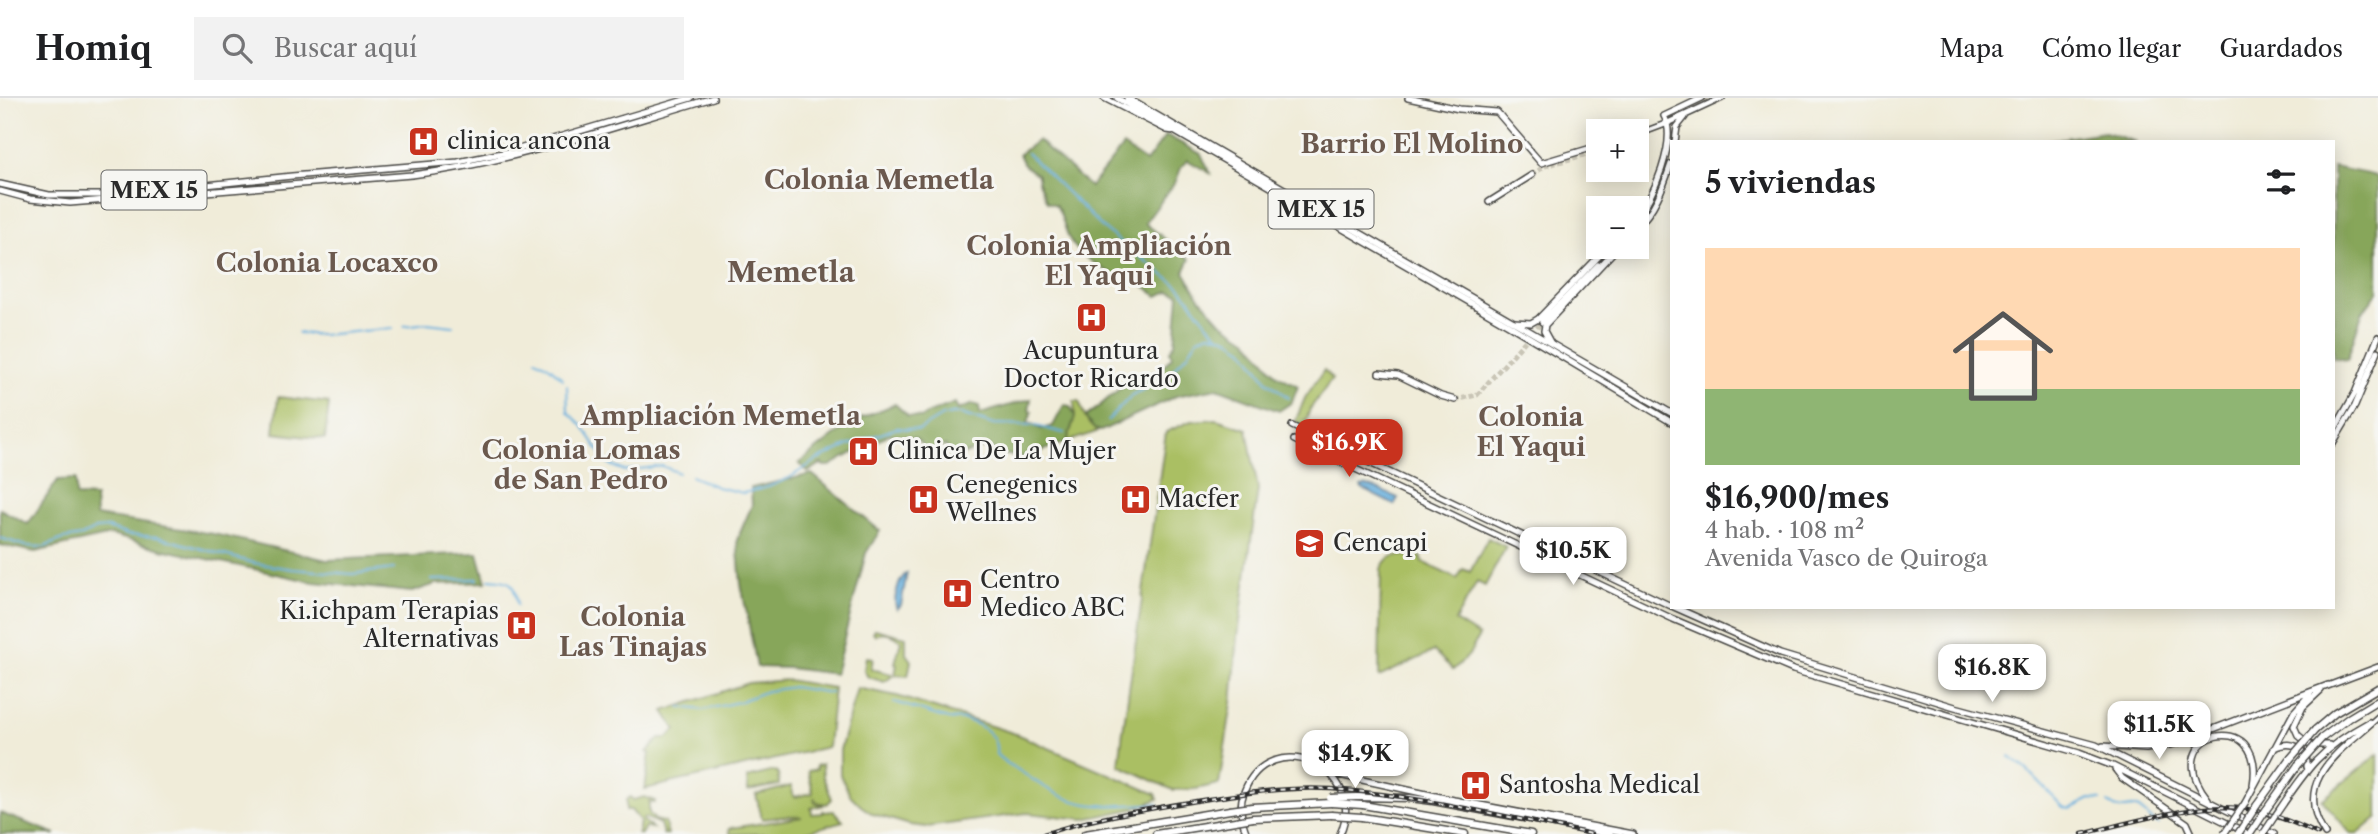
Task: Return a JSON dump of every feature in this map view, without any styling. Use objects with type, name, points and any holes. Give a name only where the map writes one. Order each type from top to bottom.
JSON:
[{"type":"highway","points":[[2238,834],[2290,759],[2315,730],[2335,713],[2378,688]]},
{"type":"highway","points":[[2250,834],[2298,765],[2322,738],[2350,716],[2378,701]]},
{"type":"highway","points":[[1086,834],[1230,810],[1356,797],[1433,801],[1610,834]]},
{"type":"highway","points":[[1331,800],[1531,834]]},
{"type":"highway","points":[[1156,834],[1253,818],[1331,815],[1362,817],[1465,834]]},
{"type":"main road","name":"MEX 15","points":[[0,184],[50,195],[109,195],[458,162],[512,151],[691,98]]},
{"type":"main road","name":"MEX 15","points":[[0,191],[30,199],[70,203],[412,175],[458,169],[508,158],[713,98]]},
{"type":"main road","points":[[1104,98],[1167,130],[1177,132]]},
{"type":"main road","name":"MEX 15","points":[[1117,98],[1670,421]]},
{"type":"main road","name":"MEX 15","points":[[1128,98],[1670,412]]},
{"type":"main road","points":[[1408,98],[1459,109],[1497,112],[1541,163],[1586,150]]},
{"type":"main road","points":[[1649,198],[1664,165],[1668,123],[1664,116],[1702,98]]},
{"type":"main road","points":[[1649,130],[1722,98]]},
{"type":"main road","points":[[1675,140],[1679,123],[1690,113]]},
{"type":"main road","points":[[1649,213],[1661,195],[1670,167]]},
{"type":"main road","points":[[1489,202],[1532,175]]},
{"type":"main road","points":[[1542,322],[1597,259]]},
{"type":"main road","points":[[1513,322],[1542,322],[1593,268],[1606,259]]},
{"type":"main road","points":[[1542,322],[1552,345]]},
{"type":"main road","points":[[2335,428],[2355,393],[2378,337]]},
{"type":"main road","points":[[2335,440],[2356,406],[2378,351]]},
{"type":"main road","points":[[1379,373],[1398,375],[1455,400]]},
{"type":"main road","points":[[1292,426],[1670,606]]},
{"type":"main road","points":[[1294,440],[1667,617],[1793,670],[2079,753],[2113,766],[2250,834]]},
{"type":"main road","points":[[1678,609],[1780,654],[1955,707],[2096,745],[2146,749],[2174,744],[2378,667]]},
{"type":"main road","points":[[2326,687],[2303,707],[2294,726],[2298,735],[2310,745],[2320,747],[2333,744]]},
{"type":"main road","points":[[2224,834],[2252,791],[2294,712],[2309,695],[2326,687]]},
{"type":"main road","points":[[2263,834],[2320,754],[2378,717]]},
{"type":"main road","points":[[2326,834],[2317,822],[2312,800],[2315,784],[2324,766],[2378,717]]},
{"type":"main road","points":[[2210,802],[2196,785],[2192,771],[2194,753],[2202,743],[2213,737],[2236,737],[2251,751],[2254,761],[2252,791]]},
{"type":"main road","points":[[2274,748],[2283,744],[2299,747],[2307,757],[2307,770]]},
{"type":"main road","points":[[2096,745],[2274,834]]},
{"type":"main road","points":[[1247,834],[1241,814],[1242,800],[1251,779],[1265,766],[1284,758],[1317,764],[1330,773],[1633,834]]},
{"type":"main road","points":[[2113,766],[2122,778],[2188,823],[2192,834]]},
{"type":"main road","points":[[1330,773],[1342,792],[1345,804],[1340,834]]},
{"type":"green space","points":[[2105,132],[2130,140],[2051,140]]},
{"type":"green space","points":[[1166,135],[1201,154],[1210,173],[1187,160],[1176,181],[1145,223],[1190,259],[1184,272],[1200,298],[1221,322],[1248,340],[1277,375],[1298,386],[1292,402],[1279,411],[1217,388],[1176,396],[1101,431],[1094,429],[1085,417],[1128,382],[1156,373],[1172,357],[1170,351],[1175,343],[1179,294],[1169,291],[1157,296],[1137,280],[1108,272],[1088,259],[1072,244],[1056,205],[1047,202],[1038,182],[1038,175],[1024,165],[1019,154],[1038,140],[1090,187],[1123,146],[1146,162]]},
{"type":"green space","points":[[2335,167],[2378,176],[2378,291],[2362,313],[2347,360],[2335,357]]},
{"type":"green space","points":[[1324,370],[1332,379],[1310,409],[1304,427],[1295,422],[1305,398]]},
{"type":"green space","points":[[278,397],[329,403],[325,439],[274,433]]},
{"type":"green space","points":[[1031,399],[1029,410],[1032,411],[1028,422],[1041,429],[1053,426],[1064,405],[1070,406],[1075,416],[1067,442],[1025,457],[999,454],[990,446],[952,458],[946,446],[928,450],[915,438],[889,434],[830,466],[821,464],[808,472],[799,463],[852,422],[895,404],[908,416],[921,418],[955,403],[958,410],[973,404],[979,406],[980,414]]},
{"type":"green space","points":[[1074,401],[1079,401],[1088,423],[1099,431],[1067,442],[1075,416]]},
{"type":"green space","points":[[1216,419],[1247,429],[1258,489],[1238,636],[1232,703],[1219,784],[1173,790],[1119,765],[1166,432],[1191,421]]},
{"type":"green space","points":[[812,474],[880,531],[866,553],[835,674],[757,667],[741,584],[737,540],[752,505],[751,488]]},
{"type":"green space","points":[[76,479],[76,496],[95,497],[96,516],[214,534],[327,560],[478,553],[486,582],[436,584],[412,592],[313,582],[161,549],[111,535],[35,552],[0,545],[0,509],[28,524],[58,480]]},
{"type":"green space","points":[[1488,538],[1506,547],[1485,586],[1477,582],[1455,621],[1479,636],[1469,655],[1453,670],[1434,651],[1379,677],[1381,569],[1384,563],[1398,556],[1422,557],[1422,562],[1457,579],[1463,569],[1470,572]]},
{"type":"green space","points":[[875,629],[906,637],[906,654],[911,661],[908,676],[895,675],[901,641],[889,634],[876,635],[873,632]]},
{"type":"green space","points":[[866,657],[873,658],[871,669],[893,676],[884,682],[868,677],[864,671]]},
{"type":"green space","points":[[788,680],[834,688],[828,747],[645,789],[650,753],[647,752],[660,738],[667,738],[676,730],[664,711],[748,683]]},
{"type":"green space","points":[[857,688],[897,696],[1016,734],[1156,794],[1158,799],[1133,809],[1084,819],[1027,813],[927,827],[873,814],[850,795],[840,775],[840,750]]},
{"type":"green space","points":[[2378,754],[2378,817],[2358,834],[2351,834],[2322,800]]},
{"type":"green space","points":[[822,764],[823,777],[832,799],[827,804],[816,802],[814,797],[815,803],[824,805],[811,808],[812,814],[823,813],[823,810],[834,811],[843,821],[799,834],[730,834],[731,828],[802,817],[762,819],[756,795],[791,786],[794,797],[813,793],[808,771],[817,769],[816,766]]},
{"type":"green space","points":[[774,771],[778,773],[779,785],[748,791],[747,778]]},
{"type":"green space","points":[[630,797],[633,800],[644,797],[655,801],[649,802],[649,813],[655,820],[665,822],[668,834],[663,834],[660,824],[644,817],[643,820],[652,828],[645,827],[641,834],[638,834],[640,821],[631,810],[626,810],[626,800]]},
{"type":"green space","points":[[0,813],[56,834],[0,834]]},
{"type":"water","points":[[1366,486],[1398,498],[1394,505],[1361,487]]},
{"type":"water","points":[[907,573],[901,605],[897,609],[897,589]]},
{"type":"waterway","points":[[1027,153],[1105,230],[1181,288],[1218,335]]},
{"type":"waterway","points":[[404,326],[427,323],[453,326]]},
{"type":"waterway","points":[[298,333],[322,335],[393,328]]},
{"type":"waterway","points":[[1108,420],[1132,395],[1165,378],[1187,355],[1198,338],[1210,334],[1226,337],[1244,349],[1267,381],[1289,398]]},
{"type":"waterway","points":[[536,359],[563,379]]},
{"type":"waterway","points":[[567,385],[568,412],[581,424],[608,464],[625,471],[662,466],[679,473]]},
{"type":"waterway","points":[[691,476],[717,487],[743,493],[789,478],[817,460],[847,446],[897,428],[919,430],[942,416],[952,414],[961,414],[991,424],[1032,425],[1064,433]]},
{"type":"waterway","points":[[0,538],[26,546],[44,547],[96,529],[108,528],[128,535],[158,537],[254,563],[293,569],[352,574],[394,569]]},
{"type":"waterway","points":[[432,580],[478,579]]},
{"type":"waterway","points":[[489,579],[510,584],[515,591],[517,605]]},
{"type":"waterway","points":[[680,707],[703,710],[738,702],[767,691],[793,687],[831,693]]},
{"type":"waterway","points":[[894,702],[977,725],[992,737],[996,754],[1002,760],[1061,796],[1096,805],[1158,804]]},
{"type":"waterway","points":[[2010,757],[2026,769],[2063,807],[2070,809],[2090,799],[2101,800]]},
{"type":"waterway","points":[[2108,803],[2118,809],[2139,809],[2159,824]]},
{"type":"tunnel","points":[[1664,123],[1710,98]]},
{"type":"tunnel","points":[[1532,175],[1545,166],[1586,154]]},
{"type":"tunnel","points":[[1455,400],[1477,395],[1542,322]]},
{"type":"railway","points":[[1044,834],[1094,820],[1178,804],[1254,792],[1312,788],[1429,801],[1592,834]]},
{"type":"railway","points":[[2082,834],[2164,814],[2228,807],[2265,813],[2318,834]]},
{"type":"place","name":"clinica ancona","points":[[424,141]]},
{"type":"place","name":"Acupuntura Doctor Ricardo","points":[[1091,317]]},
{"type":"place","name":"Clinica De La Mujer","points":[[864,451]]},
{"type":"place","name":"Cenegenics Wellnes","points":[[923,499]]},
{"type":"place","name":"Macfer","points":[[1135,499]]},
{"type":"place","name":"Cencapi","points":[[1310,543]]},
{"type":"place","name":"Centro Medico ABC","points":[[957,594]]},
{"type":"place","name":"Ki.ichpam Terapias Alternativas","points":[[522,625]]},
{"type":"place","name":"Santosha Medical","points":[[1476,785]]},
{"type":"district","name":"Barrio El Molino","points":[[1412,144]]},
{"type":"district","name":"Colonia Memetla","points":[[879,180]]},
{"type":"district","name":"Colonia Ampliación El Yaqui","points":[[1099,261]]},
{"type":"district","name":"Colonia Locaxco","points":[[327,263]]},
{"type":"district","name":"Memetla","points":[[791,272]]},
{"type":"district","name":"Ampliación Memetla","points":[[721,416]]},
{"type":"district","name":"Colonia El Yaqui","points":[[1531,432]]},
{"type":"district","name":"Colonia Lomas de San Pedro","points":[[581,465]]},
{"type":"district","name":"Colonia Las Tinajas","points":[[633,632]]}]
